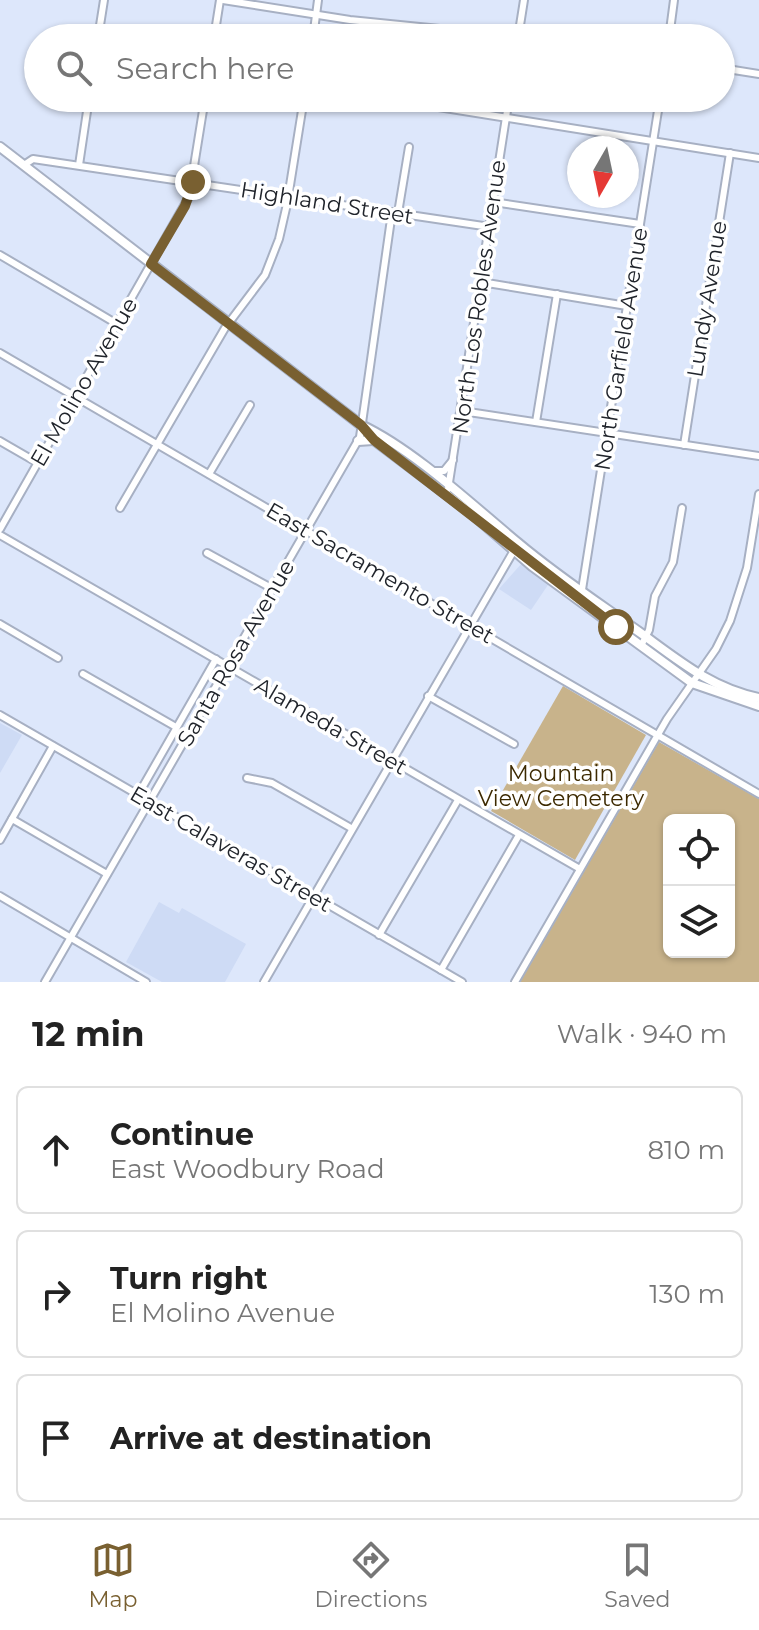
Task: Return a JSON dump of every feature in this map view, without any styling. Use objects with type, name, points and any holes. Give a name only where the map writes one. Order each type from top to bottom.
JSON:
[{"type":"main road","points":[[0,147],[361,425],[374,440],[488,522],[515,547],[695,679],[759,706]]},
{"type":"main road","points":[[361,425],[378,432],[424,467],[447,491]]},
{"type":"main road","points":[[358,441],[374,440]]},
{"type":"main road","points":[[695,679],[759,698]]},
{"type":"street","points":[[100,24],[104,0]]},
{"type":"street","points":[[217,24],[221,0],[399,24]]},
{"type":"street","points":[[315,24],[318,0]]},
{"type":"street","points":[[520,24],[524,0]]},
{"type":"street","points":[[671,24],[674,0]]},
{"type":"street","points":[[735,70],[759,74]]},
{"type":"street","points":[[79,165],[87,112]]},
{"type":"street","name":"El Molino Avenue","points":[[0,532],[185,206],[193,182],[203,112]]},
{"type":"street","points":[[120,508],[229,324],[265,275],[279,239],[302,112]]},
{"type":"street","points":[[465,112],[759,158]]},
{"type":"street","name":"North Los Robles Avenue","points":[[447,491],[455,457],[507,112]]},
{"type":"street","name":"North Garfield Avenue","points":[[582,596],[658,112]]},
{"type":"street","name":"Santa Rosa Avenue","points":[[45,982],[358,441],[395,213],[409,147]]},
{"type":"street","name":"Lundy Avenue","points":[[684,445],[730,153]]},
{"type":"street","name":"Highland Street","points":[[24,165],[33,159],[79,165],[490,227]]},
{"type":"street","points":[[493,202],[640,224]]},
{"type":"street","points":[[0,255],[117,324]]},
{"type":"street","points":[[481,282],[627,306]]},
{"type":"street","points":[[536,422],[557,294]]},
{"type":"street","name":"East Sacramento Street","points":[[0,353],[759,794]]},
{"type":"street","points":[[209,474],[250,405]]},
{"type":"street","points":[[462,411],[759,456]]},
{"type":"street","points":[[0,441],[38,463]]},
{"type":"street","points":[[424,467],[444,471],[455,457]]},
{"type":"street","points":[[515,982],[658,734],[716,649],[739,598],[759,494]]},
{"type":"street","points":[[643,641],[655,596],[673,562],[682,508]]},
{"type":"street","name":"Alameda Street","points":[[0,532],[580,869]]},
{"type":"street","points":[[264,982],[515,547]]},
{"type":"street","points":[[207,553],[273,589]]},
{"type":"street","points":[[0,624],[58,658]]},
{"type":"street","name":"Santa Rosa Avenue","points":[[138,795],[216,659]]},
{"type":"street","points":[[83,674],[176,727]]},
{"type":"street","points":[[428,696],[514,744]]},
{"type":"street","name":"East Calaveras Street","points":[[0,715],[462,982]]},
{"type":"street","points":[[0,840],[53,746]]},
{"type":"street","points":[[247,778],[272,783],[351,828]]},
{"type":"street","points":[[379,935],[458,800]]},
{"type":"street","points":[[12,819],[107,874]]},
{"type":"street","points":[[441,970],[519,835]]},
{"type":"street","points":[[0,896],[146,982]]},
{"type":"shaded area","points":[[522,563],[550,582],[531,610],[499,589]]},
{"type":"shaded area","points":[[0,723],[22,735],[0,773]]},
{"type":"shaded area","points":[[159,902],[179,913],[182,908],[246,944],[225,982],[162,982],[126,962]]},
{"type":"green space","name":"Mountain View Cemetery","points":[[563,686],[646,735],[575,860],[491,811]]},
{"type":"green space","name":"Mountain View Cemetery","points":[[659,742],[759,799],[759,982],[520,982]]},
{"type":"route","points":[[193,182],[185,206],[151,264],[361,425],[374,440],[471,513],[532,566],[616,627]]}]
